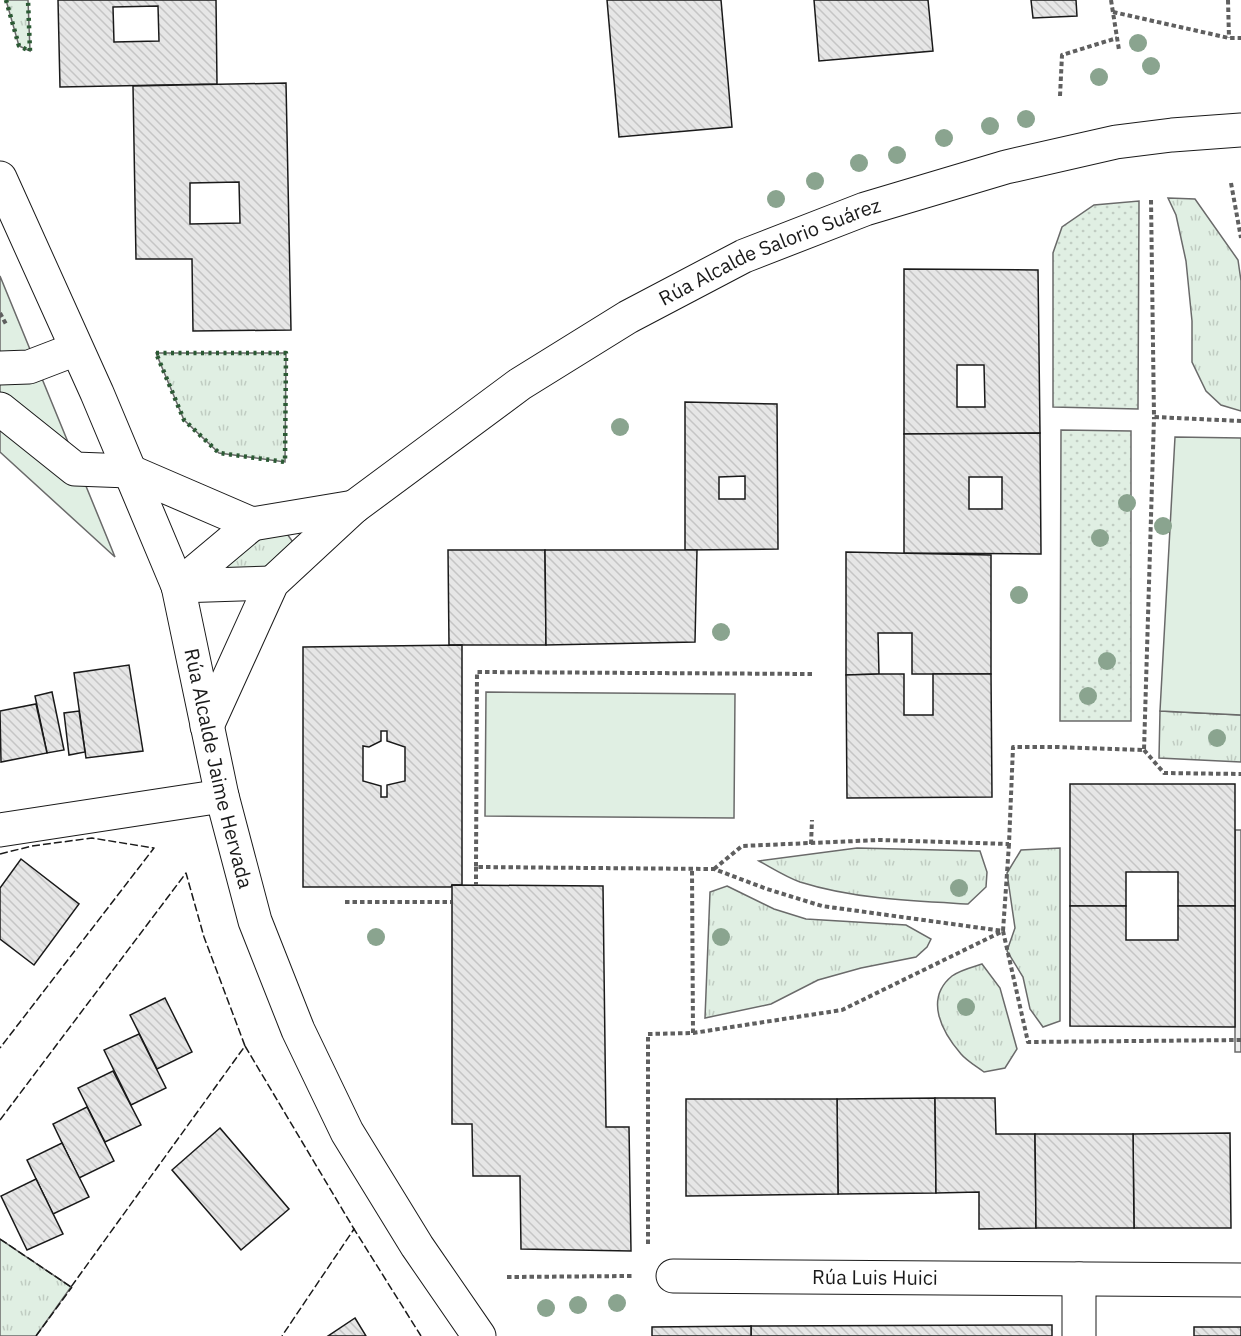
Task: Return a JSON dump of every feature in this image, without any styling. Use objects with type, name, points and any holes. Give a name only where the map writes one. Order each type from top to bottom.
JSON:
[{"type":"street","name":"Rúa Alcalde Salorio Suárez","points":[[207,726],[272,583],[354,507],[519,384],[628,317],[744,256],[865,208],[1006,167],[1116,141],[1241,130]]},
{"type":"street","name":"Rúa Alcalde Jaime Hervada","points":[[0,178],[97,393],[178,586],[222,796],[255,921],[298,1030],[347,1132],[417,1246],[478,1336]]},
{"type":"street","points":[[0,368],[29,367],[76,349]]},
{"type":"street","points":[[0,409],[75,469],[129,471],[252,524],[178,586]]},
{"type":"street","name":"Rúa Alcalde Salorio Suárez","points":[[252,524],[354,507]]},
{"type":"street","points":[[178,586],[272,583]]},
{"type":"street","points":[[0,830],[164,803],[222,796]]},
{"type":"street","name":"Rúa Luis Huici","points":[[660,1276],[1241,1280]]},
{"type":"street","points":[[1079,1279],[1079,1336]]},
{"type":"path","points":[[1111,0],[1119,50]]},
{"type":"path","points":[[1228,0],[1229,38]]},
{"type":"path","points":[[1113,12],[1229,38],[1241,38]]},
{"type":"path","points":[[1060,96],[1062,55],[1117,38]]},
{"type":"path","points":[[1231,183],[1241,238]]},
{"type":"path","points":[[1151,200],[1154,417],[1144,750],[1164,773],[1241,774]]},
{"type":"path","points":[[1154,417],[1241,421]]},
{"type":"path","points":[[476,885],[477,672],[812,674]]},
{"type":"path","points":[[1144,750],[1013,747],[1003,931],[1028,1042],[1241,1040]]},
{"type":"path","points":[[811,844],[812,820]]},
{"type":"path","points":[[714,869],[742,846],[879,840],[1009,844]]},
{"type":"path","points":[[476,867],[714,869],[822,906],[1003,931]]},
{"type":"path","points":[[692,869],[693,1033]]},
{"type":"path","points":[[345,902],[451,902]]},
{"type":"path","points":[[507,1277],[660,1276],[648,1034],[693,1033],[842,1010],[1003,931]]},
{"type":"green space","points":[[6,0],[28,0],[30,51],[19,46]]},
{"type":"green space","points":[[1168,198],[1195,199],[1238,260],[1241,281],[1241,411],[1221,405],[1206,391],[1192,362],[1192,321],[1186,261],[1176,215]]},
{"type":"green space","points":[[1139,201],[1138,409],[1053,407],[1053,253],[1062,227],[1094,205]]},
{"type":"green space","points":[[0,276],[115,557],[0,452]]},
{"type":"green space","points":[[156,353],[286,353],[285,462],[219,453],[184,420]]},
{"type":"green space","points":[[1061,430],[1131,431],[1131,721],[1060,721]]},
{"type":"green space","points":[[1175,437],[1241,438],[1241,715],[1160,711]]},
{"type":"green space","points":[[285,531],[295,545],[269,567],[216,573],[253,537]]},
{"type":"green space","points":[[486,692],[735,694],[734,818],[485,816]]},
{"type":"green space","points":[[1160,711],[1241,715],[1241,762],[1159,758]]},
{"type":"green space","points":[[857,848],[980,851],[987,872],[986,887],[968,904],[883,898],[820,888],[784,875],[759,861]]},
{"type":"green space","points":[[1060,848],[1060,1021],[1043,1027],[1030,1009],[1023,977],[1007,951],[1015,928],[1007,873],[1021,850]]},
{"type":"green space","points":[[727,886],[774,909],[806,919],[906,925],[931,939],[927,947],[916,957],[861,968],[818,980],[771,1004],[705,1018],[710,892]]},
{"type":"green space","points":[[982,964],[1000,988],[1017,1049],[1005,1068],[984,1072],[966,1059],[954,1045],[942,1026],[938,1005],[939,995],[952,976]]},
{"type":"green space","points":[[0,1239],[71,1287],[36,1336],[0,1336]]},
{"type":"shaded area","points":[[1235,830],[1241,830],[1241,1052],[1235,1052]]},
{"type":"building","points":[[58,0],[216,0],[217,84],[60,87]],"holes":[[[158,6],[159,41],[114,42],[113,7]]]},
{"type":"building","points":[[607,0],[721,0],[732,127],[619,137]]},
{"type":"building","points":[[814,0],[928,0],[933,51],[819,61]]},
{"type":"building","points":[[1031,0],[1076,0],[1077,16],[1033,18]]},
{"type":"building","points":[[286,83],[291,330],[193,331],[192,259],[136,259],[133,86]],"holes":[[[239,182],[240,223],[190,224],[190,183]]]},
{"type":"building","points":[[904,269],[1038,270],[1040,433],[904,434]],"holes":[[[957,365],[984,365],[985,407],[957,407]]]},
{"type":"building","points":[[685,402],[777,404],[778,549],[685,550]],"holes":[[[745,476],[745,499],[719,499],[719,477]]]},
{"type":"building","points":[[1040,433],[1041,554],[904,553],[904,434]],"holes":[[[969,477],[1002,477],[1002,509],[969,509]]]},
{"type":"building","points":[[448,550],[545,550],[546,645],[449,645]]},
{"type":"building","points":[[545,550],[697,550],[695,642],[546,645]]},
{"type":"building","points":[[846,552],[991,555],[991,674],[912,674],[912,633],[878,633],[879,674],[846,675]]},
{"type":"building","points":[[462,645],[462,885],[451,887],[303,887],[303,647]],"holes":[[[381,731],[387,731],[387,741],[405,747],[405,781],[387,785],[387,797],[381,797],[381,786],[363,781],[363,746],[369,747],[381,741]]]},
{"type":"building","points":[[129,665],[143,751],[86,758],[74,673]]},
{"type":"building","points":[[904,674],[904,715],[933,715],[933,674],[991,674],[992,797],[847,798],[846,675]]},
{"type":"building","points":[[52,692],[64,750],[47,753],[35,696]]},
{"type":"building","points":[[36,704],[47,753],[1,762],[0,711]]},
{"type":"building","points":[[79,711],[85,752],[69,755],[64,713]]},
{"type":"building","points":[[1070,784],[1235,784],[1235,906],[1178,906],[1178,872],[1126,872],[1126,906],[1070,906]]},
{"type":"building","points":[[21,859],[79,904],[34,965],[0,939],[0,888]]},
{"type":"building","points":[[452,885],[603,886],[606,1127],[629,1127],[631,1251],[521,1249],[520,1176],[473,1176],[472,1124],[452,1124]]},
{"type":"building","points":[[1070,906],[1126,906],[1126,940],[1178,940],[1178,906],[1235,906],[1235,1027],[1070,1026]]},
{"type":"building","points":[[165,998],[192,1052],[157,1069],[130,1015]]},
{"type":"building","points":[[139,1034],[166,1088],[131,1105],[104,1050]]},
{"type":"building","points":[[113,1071],[141,1125],[105,1142],[78,1088]]},
{"type":"building","points":[[935,1098],[936,1193],[838,1194],[837,1099]]},
{"type":"building","points":[[935,1098],[995,1098],[996,1134],[1035,1134],[1036,1228],[979,1229],[979,1192],[936,1193]]},
{"type":"building","points":[[686,1099],[837,1099],[838,1194],[686,1196]]},
{"type":"building","points":[[87,1107],[114,1161],[79,1178],[53,1124]]},
{"type":"building","points":[[220,1128],[289,1209],[241,1250],[172,1170]]},
{"type":"building","points":[[1230,1133],[1231,1228],[1134,1228],[1133,1134]]},
{"type":"building","points":[[1035,1134],[1133,1134],[1134,1228],[1036,1228]]},
{"type":"building","points":[[62,1143],[89,1197],[53,1214],[27,1160]]},
{"type":"building","points":[[36,1179],[63,1234],[27,1250],[1,1196]]},
{"type":"building","points":[[355,1318],[366,1336],[328,1336]]},
{"type":"building","points":[[1052,1325],[1052,1336],[751,1336],[751,1326]]},
{"type":"building","points":[[751,1326],[751,1336],[652,1336],[652,1327]]},
{"type":"building","points":[[1194,1327],[1241,1327],[1241,1336],[1194,1336]]},
{"type":"hedge","points":[[6,0],[19,46],[30,51],[28,0]]},
{"type":"hedge","points":[[156,353],[286,353],[285,462],[219,453],[184,420],[156,353]]},
{"type":"fence","points":[[0,854],[32,846],[92,838],[154,848],[0,1048]]},
{"type":"fence","points":[[0,1120],[186,873],[204,937],[245,1046],[71,1287]]},
{"type":"fence","points":[[245,1046],[354,1229],[282,1336]]},
{"type":"fence","points":[[353,1231],[354,1229],[421,1336]]},
{"type":"fence","points":[[0,1239],[71,1287]]},
{"type":"fence","points":[[36,1336],[72,1287]]}]
